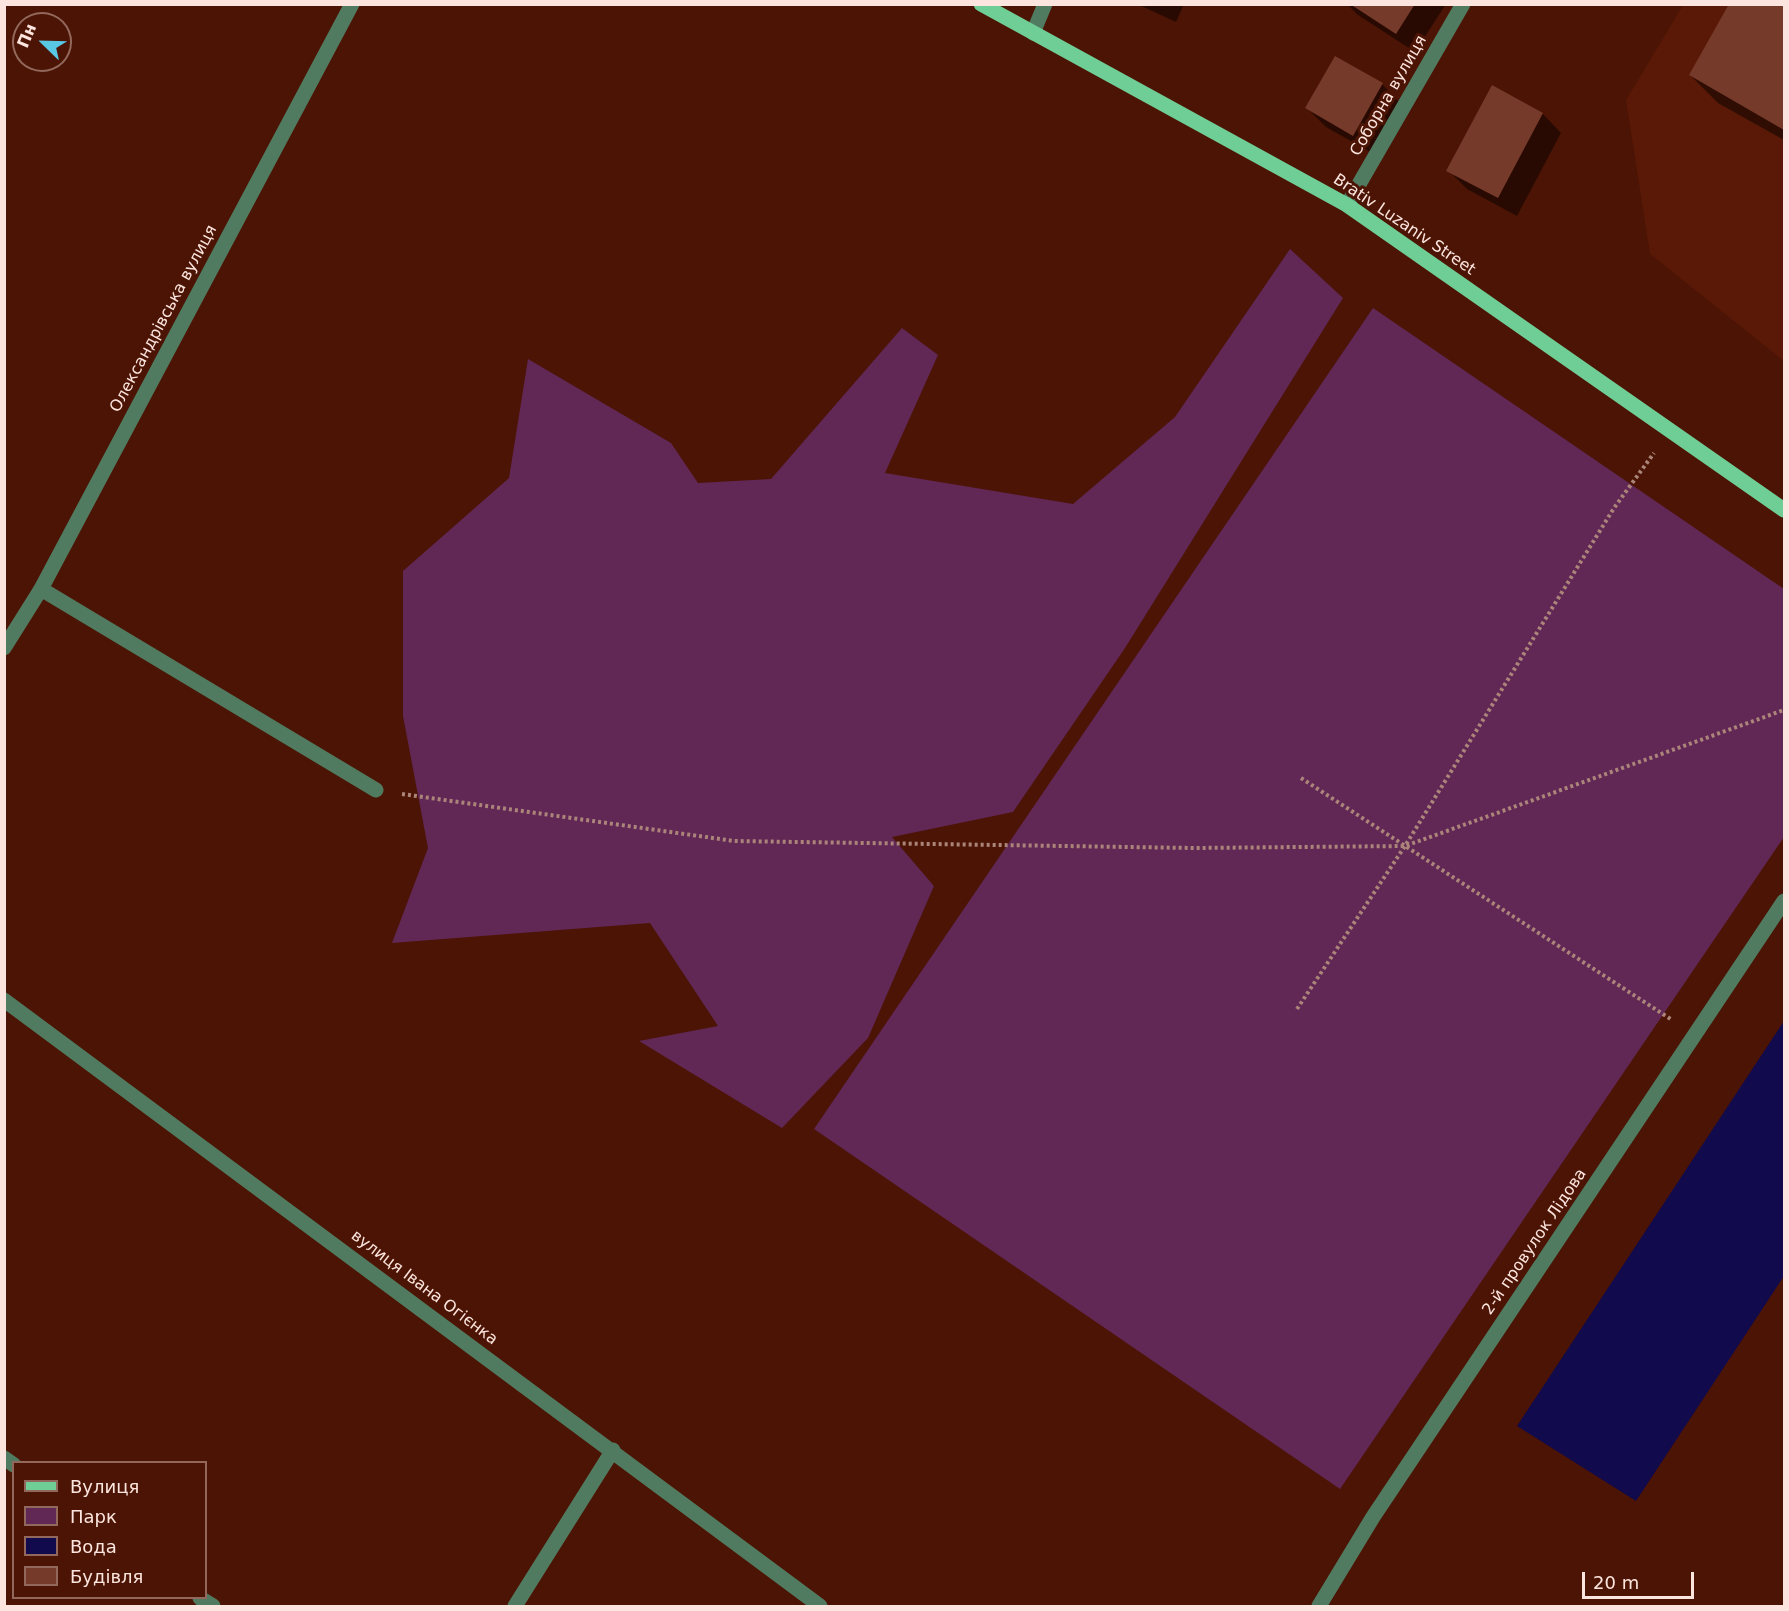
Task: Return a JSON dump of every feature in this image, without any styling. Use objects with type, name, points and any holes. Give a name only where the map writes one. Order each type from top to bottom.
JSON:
[{"type":"main road","name":"Brativ Luzaniv Street","points":[[981,4],[1347,205],[1785,510]]},
{"type":"street","name":"Олександрівська вулиця","points":[[4,648],[41,589],[351,4]]},
{"type":"street","points":[[1033,33],[1045,4]]},
{"type":"street","name":"Соборна вулиця","points":[[1347,205],[1463,4]]},
{"type":"street","points":[[41,589],[376,790]]},
{"type":"street","name":"2-й провулок Лідова","points":[[1319,1606],[1372,1517],[1785,901]]},
{"type":"street","name":"вулиця Івана Огієнка","points":[[4,1000],[613,1450],[820,1606]]},
{"type":"street","points":[[515,1606],[613,1450]]},
{"type":"path","points":[[1297,1009],[1405,846],[1614,508],[1654,453]]},
{"type":"path","points":[[376,790],[734,841],[1194,848],[1405,846],[1785,710]]},
{"type":"path","points":[[1301,778],[1658,1010]]},
{"type":"shaded area","points":[[1683,5],[1784,5],[1784,361],[1650,254],[1626,100]]},
{"type":"green space","points":[[1290,249],[1343,298],[1125,648],[1013,812],[892,837],[934,886],[868,1038],[782,1128],[639,1041],[718,1026],[650,923],[392,943],[428,848],[403,716],[403,571],[509,478],[528,359],[671,443],[698,483],[771,479],[902,328],[938,355],[885,473],[1073,504],[1175,417]]},
{"type":"green space","points":[[1373,308],[1784,589],[1784,837],[1340,1489],[814,1129]]},
{"type":"water","points":[[1784,1021],[1784,1276],[1636,1501],[1517,1426]]},
{"type":"building","points":[[1350,4],[1415,4],[1396,34]]},
{"type":"building","points":[[1729,4],[1784,4],[1784,130],[1689,75]]},
{"type":"building","points":[[1335,56],[1383,83],[1353,136],[1305,108]]},
{"type":"building","points":[[1492,85],[1543,113],[1498,198],[1446,171]]}]
